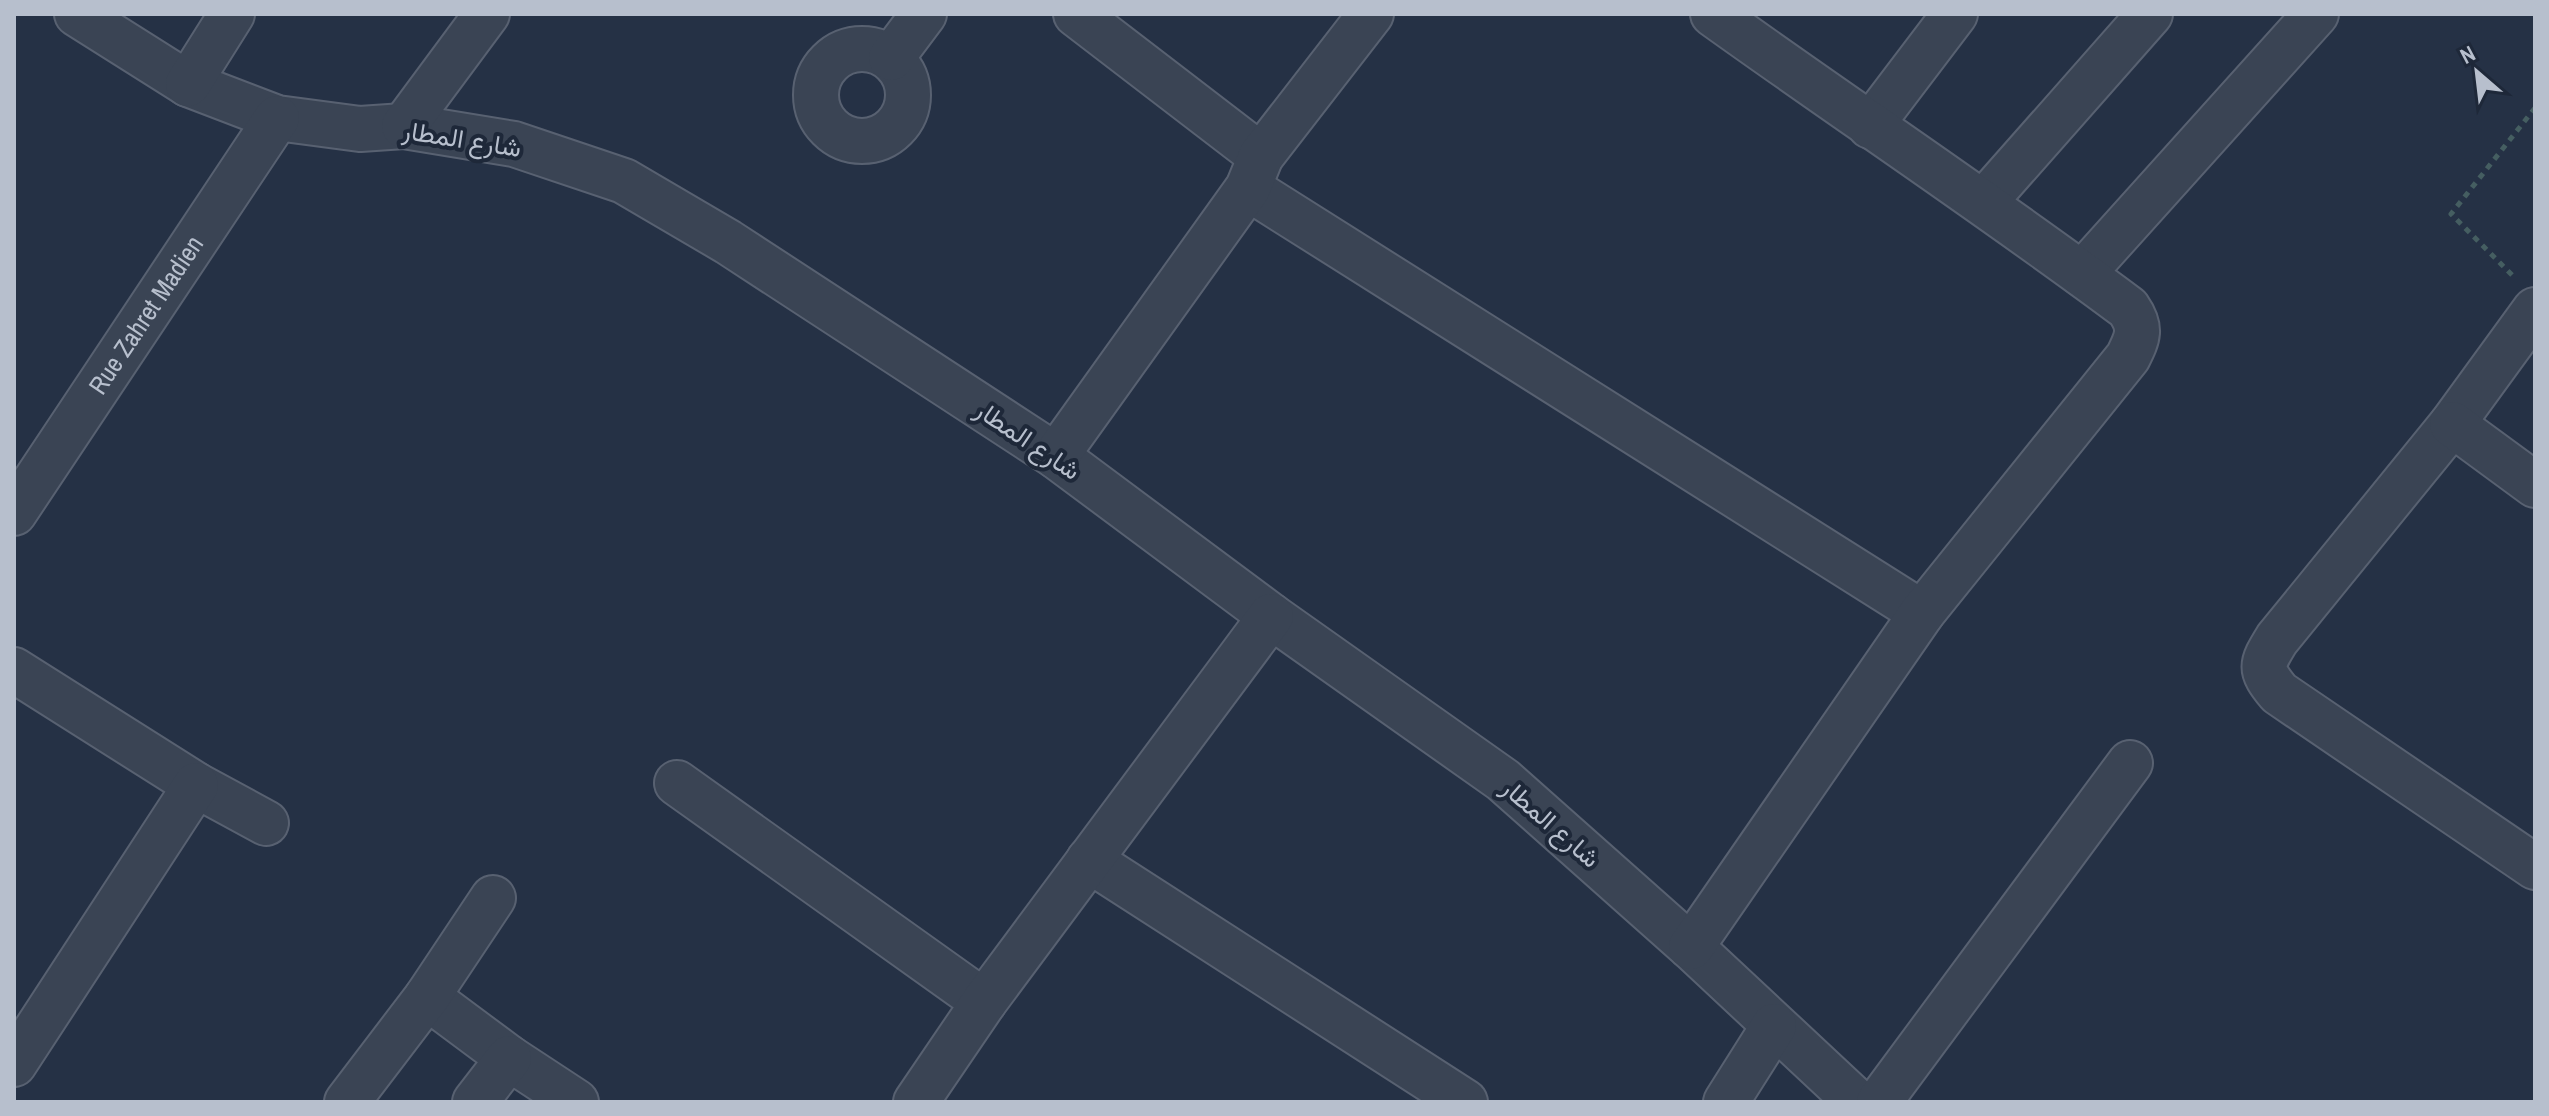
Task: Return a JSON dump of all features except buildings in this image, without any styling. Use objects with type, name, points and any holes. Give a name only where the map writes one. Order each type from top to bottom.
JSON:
[{"type":"street","name":"شارع المطار","points":[[77,14],[188,84],[277,118],[360,129],[404,126],[514,144],[624,181],[728,242],[1056,456],[1271,616],[1503,780],[1691,947],[1857,1102]]},
{"type":"street","points":[[188,84],[232,14]]},
{"type":"street","points":[[404,126],[487,14]]},
{"type":"street","points":[[891,58],[924,14]]},
{"type":"street","points":[[1076,14],[1254,172],[1922,613]]},
{"type":"street","points":[[1056,456],[1254,172],[1371,14]]},
{"type":"street","points":[[1691,947],[1922,613],[2128,357],[2137,340],[2137,321],[2128,308],[1984,202],[1870,126],[1713,14]]},
{"type":"street","points":[[1870,126],[1955,14]]},
{"type":"street","points":[[1984,202],[2150,14]]},
{"type":"street","points":[[2082,274],[2316,14]]},
{"type":"street","name":"Rue Zahret Madien","points":[[14,513],[277,118]]},
{"type":"street","points":[[2524,294],[2452,424],[2277,639],[2265,659],[2266,677],[2279,693],[2535,867]]},
{"type":"street","points":[[2452,424],[2535,485]]},
{"type":"street","points":[[916,1102],[984,1002],[1271,616]]},
{"type":"street","points":[[14,670],[196,785],[266,823]]},
{"type":"street","points":[[1879,1102],[2130,763]]},
{"type":"street","points":[[677,783],[984,1002]]},
{"type":"street","points":[[14,1064],[196,785]]},
{"type":"street","points":[[1089,860],[1455,1099]]},
{"type":"street","points":[[347,1102],[427,997],[493,898]]},
{"type":"street","points":[[427,997],[509,1058],[576,1102]]},
{"type":"street","points":[[1726,1102],[1774,1026]]},
{"type":"street","points":[[475,1102],[509,1058]]},
{"type":"path","points":[[2524,294],[2451,214],[2535,108]]}]
